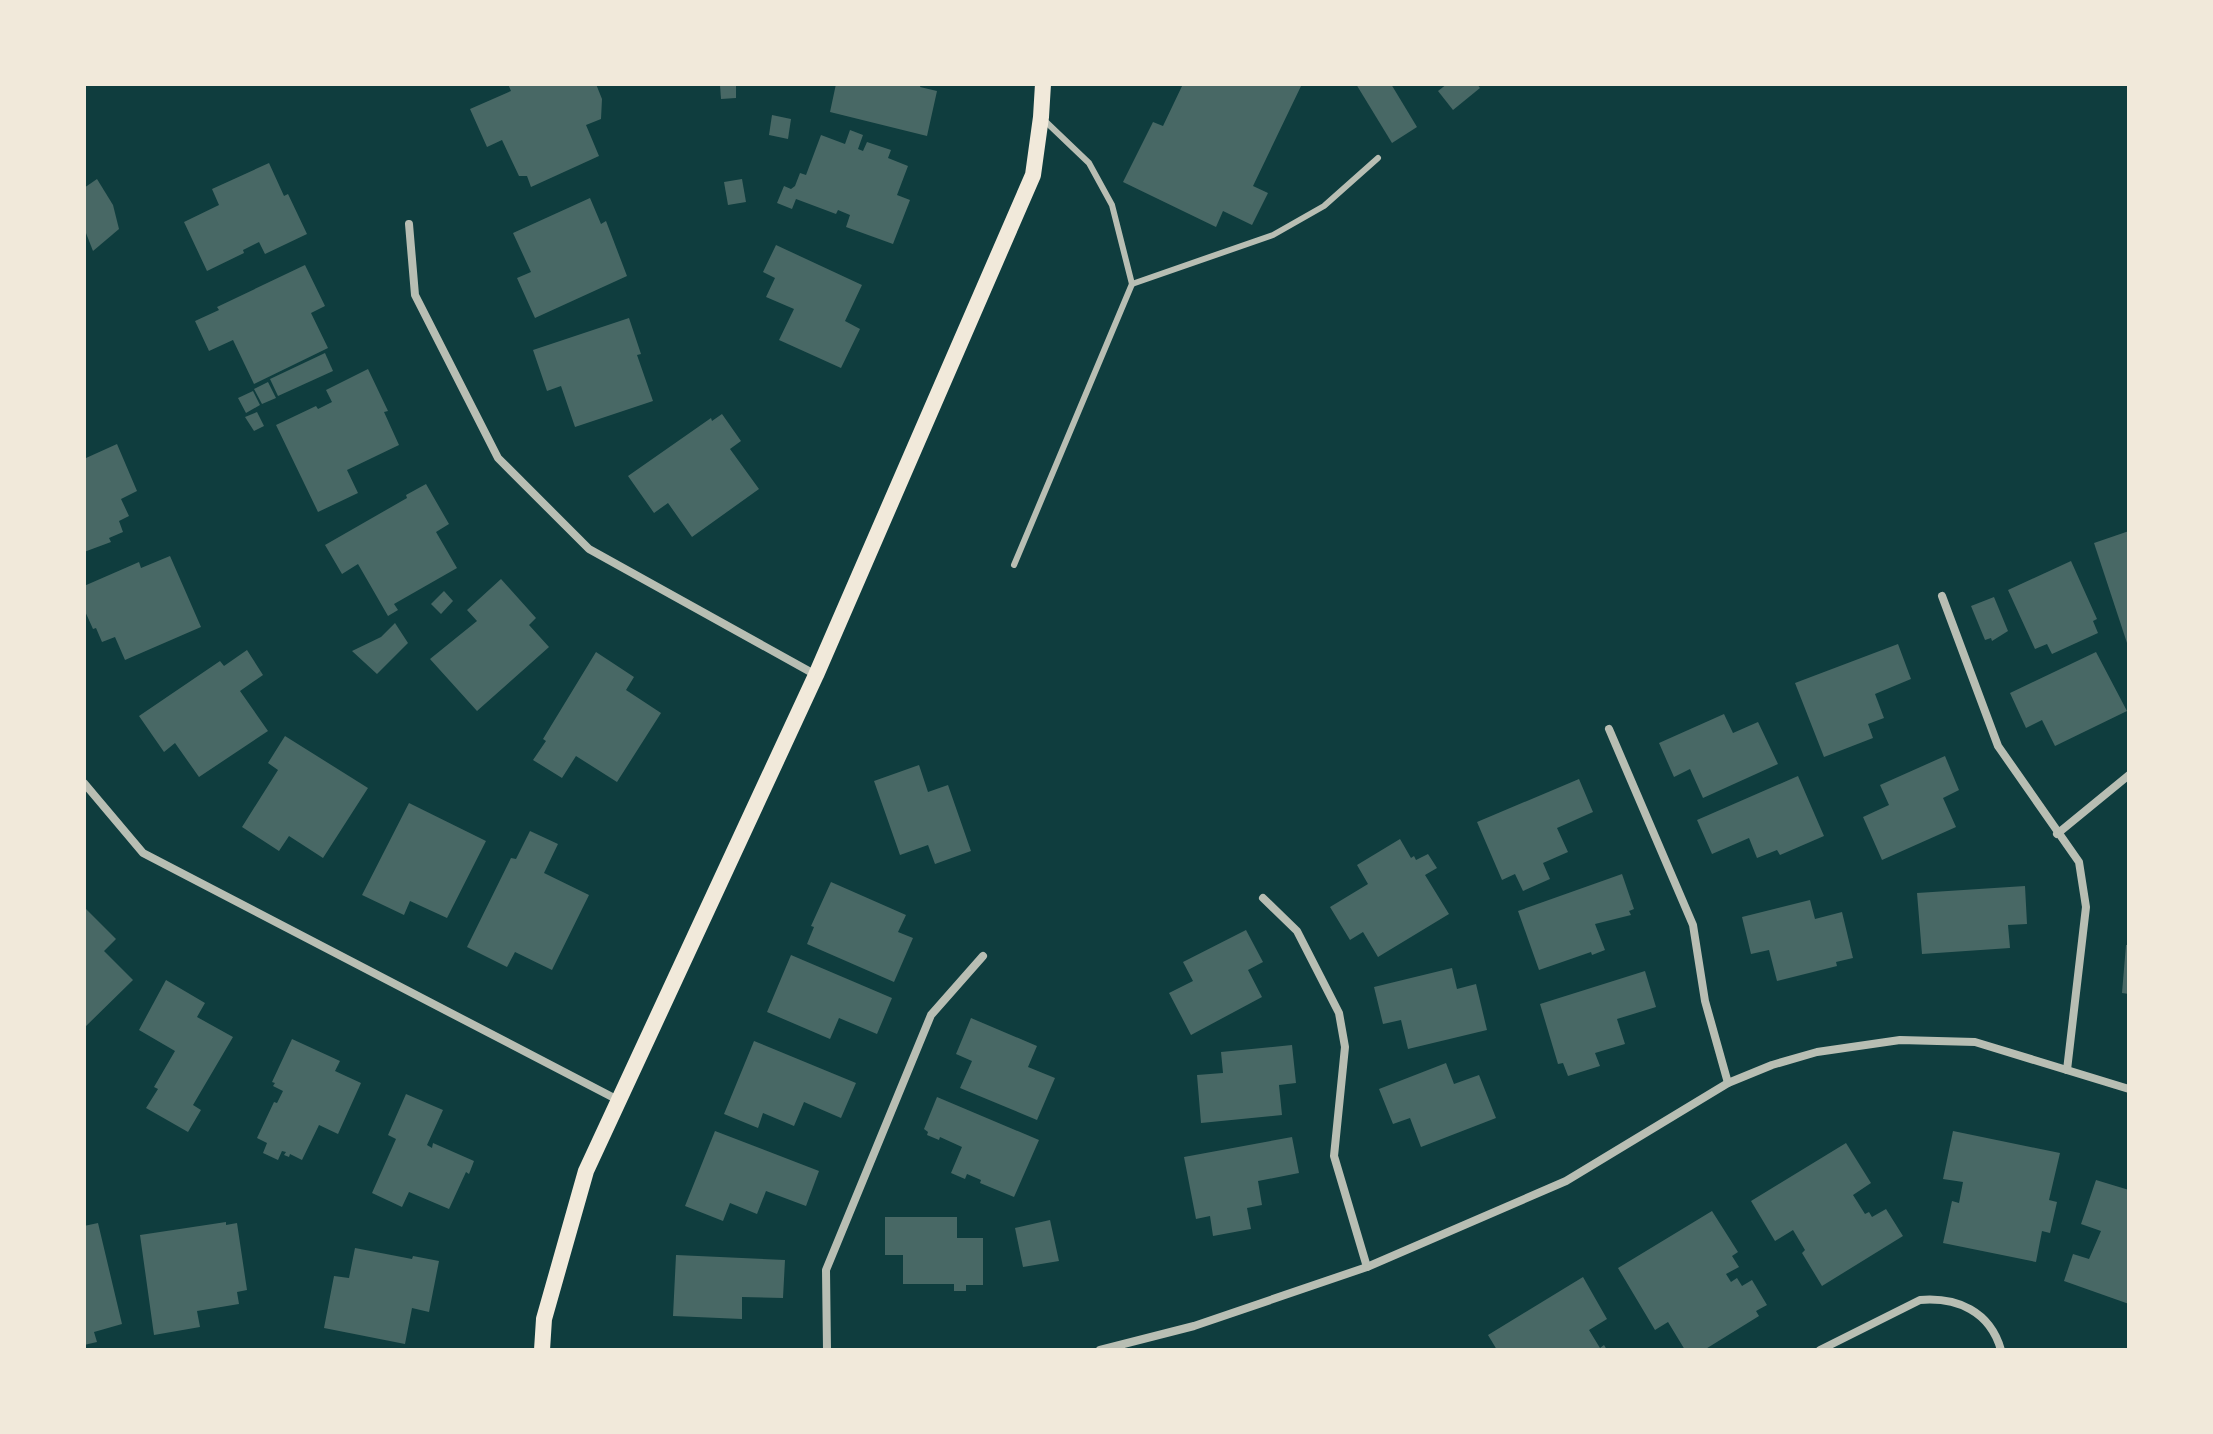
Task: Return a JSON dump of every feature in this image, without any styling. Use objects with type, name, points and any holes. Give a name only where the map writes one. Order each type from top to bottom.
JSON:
[{"type":"main road","points":[[542,1350],[544,1319],[586,1171],[816,675],[1033,175],[1043,84]]},
{"type":"street","points":[[409,224],[415,295],[498,458],[589,549],[816,675]]},
{"type":"street","points":[[1942,596],[1998,746],[2079,862],[2086,907],[2067,1070]]},
{"type":"street","points":[[1609,729],[1693,925],[1705,1001],[1728,1083]]},
{"type":"street","points":[[2057,834],[2129,775]]},
{"type":"street","points":[[84,783],[143,853],[619,1100]]},
{"type":"street","points":[[1263,898],[1297,931],[1339,1013],[1345,1047],[1334,1156],[1367,1267]]},
{"type":"street","points":[[827,1350],[826,1270],[931,1015],[983,956]]},
{"type":"street","points":[[1100,1350],[1194,1326],[1367,1267],[1566,1181],[1728,1083],[1772,1065],[1817,1052],[1900,1040],[1975,1042],[2129,1089]]},
{"type":"street","points":[[1820,1350],[1920,1300],[1936,1299],[1952,1300],[1980,1315],[1991,1327],[2001,1350]]},
{"type":"lane","points":[[1014,565],[1132,284],[1112,205],[1089,163],[1041,117]]},
{"type":"lane","points":[[1132,284],[1273,235],[1324,206],[1378,158]]},
{"type":"building","points":[[508,84],[596,84],[602,99],[601,119],[586,125],[599,156],[531,187],[527,176],[519,176],[502,140],[487,147],[470,109],[511,91]]},
{"type":"building","points":[[736,84],[736,98],[721,99],[720,85]]},
{"type":"building","points":[[836,84],[921,84],[920,87],[937,91],[927,136],[830,112]]},
{"type":"building","points":[[1183,84],[1302,84],[1253,186],[1268,193],[1252,225],[1223,211],[1216,227],[1123,182],[1153,122],[1163,126]]},
{"type":"building","points":[[1356,84],[1391,84],[1417,127],[1392,143]]},
{"type":"building","points":[[1447,84],[1477,84],[1480,88],[1453,110],[1438,91]]},
{"type":"building","points":[[772,115],[791,119],[788,139],[769,135]]},
{"type":"building","points":[[850,130],[863,135],[858,149],[863,151],[867,142],[891,150],[888,158],[908,166],[897,195],[910,200],[893,244],[846,227],[850,215],[838,210],[836,214],[796,199],[792,209],[777,203],[784,186],[791,189],[800,173],[806,175],[821,135],[845,144]]},
{"type":"building","points":[[269,163],[307,234],[265,254],[259,242],[207,271],[184,222],[219,205],[212,189]]},
{"type":"building","points":[[97,179],[113,205],[119,229],[93,251],[84,228],[84,188]]},
{"type":"building","points":[[742,179],[746,202],[728,205],[724,182]]},
{"type":"building","points":[[590,198],[601,224],[606,221],[627,276],[535,318],[517,278],[531,272],[513,233]]},
{"type":"building","points":[[776,245],[862,285],[845,321],[860,329],[841,368],[779,340],[794,309],[766,297],[775,278],[763,272]]},
{"type":"building","points":[[305,265],[325,306],[311,313],[328,348],[254,384],[233,340],[209,351],[195,321],[219,310],[217,307]]},
{"type":"building","points":[[629,318],[641,354],[637,355],[653,401],[575,427],[561,386],[547,391],[533,350]]},
{"type":"building","points":[[325,353],[333,371],[278,396],[270,379]]},
{"type":"building","points":[[368,369],[388,411],[384,412],[399,445],[347,470],[358,493],[318,512],[276,425],[332,402],[326,390]]},
{"type":"building","points":[[268,382],[276,398],[262,404],[254,389]]},
{"type":"building","points":[[253,391],[260,405],[246,413],[238,398]]},
{"type":"building","points":[[257,412],[264,426],[254,431],[245,417]]},
{"type":"building","points":[[722,414],[741,441],[730,449],[759,489],[692,537],[668,503],[654,513],[628,476],[711,418],[712,421]]},
{"type":"building","points":[[117,444],[137,491],[121,499],[129,516],[119,521],[123,532],[109,538],[111,542],[84,552],[84,452],[86,458]]},
{"type":"building","points":[[426,484],[449,524],[436,532],[457,568],[394,604],[398,610],[388,616],[358,564],[342,574],[325,545]]},
{"type":"building","points":[[2129,531],[2129,646],[2128,646],[2094,543]]},
{"type":"building","points":[[170,556],[201,627],[125,660],[115,637],[102,642],[96,628],[93,629],[84,609],[84,586],[139,562],[141,568]]},
{"type":"building","points":[[2071,561],[2097,619],[2093,621],[2098,633],[2052,654],[2047,644],[2035,649],[2008,590]]},
{"type":"building","points":[[501,579],[536,618],[529,625],[549,647],[477,711],[430,659],[477,621],[467,610]]},
{"type":"building","points":[[444,591],[453,601],[441,614],[431,604]]},
{"type":"building","points":[[1994,597],[2008,631],[1992,641],[1991,638],[1985,640],[1971,606]]},
{"type":"building","points":[[395,623],[408,643],[377,674],[352,651],[381,637]]},
{"type":"building","points":[[1898,644],[1911,679],[1875,694],[1884,718],[1868,724],[1873,738],[1824,757],[1795,683]]},
{"type":"building","points":[[247,650],[263,675],[240,691],[268,731],[199,777],[175,743],[164,752],[139,716],[220,661],[224,666]]},
{"type":"building","points":[[596,652],[634,677],[626,690],[661,713],[617,782],[576,756],[562,778],[533,760]]},
{"type":"building","points":[[2096,652],[2127,711],[2055,746],[2042,720],[2026,728],[2010,693]]},
{"type":"building","points":[[1724,714],[1733,733],[1758,722],[1778,764],[1703,798],[1690,769],[1674,777],[1659,743]]},
{"type":"building","points":[[285,736],[368,788],[323,858],[289,836],[279,851],[242,827],[278,770],[268,763]]},
{"type":"building","points":[[1945,756],[1959,790],[1943,798],[1956,827],[1882,860],[1863,817],[1889,805],[1880,785]]},
{"type":"building","points":[[919,765],[928,792],[948,785],[971,851],[935,864],[928,845],[900,855],[874,781]]},
{"type":"building","points":[[1798,776],[1824,836],[1780,855],[1777,850],[1757,858],[1749,838],[1712,854],[1697,820]]},
{"type":"building","points":[[1579,779],[1593,812],[1557,828],[1568,852],[1543,863],[1550,879],[1523,891],[1515,874],[1502,880],[1477,822]]},
{"type":"building","points":[[409,803],[486,841],[447,918],[410,901],[404,915],[362,895]]},
{"type":"building","points":[[530,831],[558,844],[544,873],[589,895],[552,970],[515,952],[507,967],[467,947],[511,858],[516,859]]},
{"type":"building","points":[[1400,839],[1411,858],[1414,856],[1416,860],[1428,854],[1437,868],[1425,875],[1449,914],[1378,957],[1363,932],[1350,940],[1330,907],[1368,884],[1357,865]]},
{"type":"building","points":[[1622,874],[1634,909],[1629,911],[1631,915],[1595,924],[1605,950],[1539,970],[1518,911]]},
{"type":"building","points":[[831,882],[906,915],[898,932],[913,938],[894,982],[807,944],[814,927],[811,926]]},
{"type":"building","points":[[2025,886],[2027,924],[2008,925],[2010,948],[1922,954],[1917,893]]},
{"type":"building","points":[[1810,900],[1815,919],[1842,912],[1853,958],[1836,962],[1837,966],[1777,981],[1769,950],[1751,954],[1742,917]]},
{"type":"building","points":[[84,907],[116,939],[104,951],[133,980],[84,1028]]},
{"type":"building","points":[[1246,930],[1263,962],[1248,970],[1262,997],[1191,1035],[1169,993],[1193,981],[1183,962]]},
{"type":"building","points":[[2126,945],[2129,945],[2129,994],[2122,993]]},
{"type":"building","points":[[791,955],[892,998],[877,1034],[839,1018],[830,1039],[767,1012]]},
{"type":"building","points":[[1452,968],[1457,989],[1476,984],[1487,1030],[1408,1049],[1401,1020],[1383,1024],[1374,987]]},
{"type":"building","points":[[1645,971],[1656,1007],[1617,1019],[1625,1044],[1595,1053],[1600,1066],[1568,1076],[1563,1063],[1558,1064],[1540,1004]]},
{"type":"building","points":[[166,980],[205,1003],[197,1017],[233,1037],[193,1105],[201,1110],[188,1132],[146,1108],[175,1051],[139,1030]]},
{"type":"building","points":[[971,1018],[1037,1046],[1028,1067],[1055,1078],[1037,1120],[960,1088],[972,1061],[956,1054]]},
{"type":"building","points":[[292,1039],[340,1061],[335,1071],[361,1083],[338,1134],[319,1125],[302,1160],[290,1154],[289,1157],[284,1155],[286,1152],[282,1151],[278,1160],[263,1153],[267,1143],[257,1138],[274,1102],[277,1103],[283,1091],[273,1086],[275,1083],[272,1082]]},
{"type":"building","points":[[754,1041],[856,1083],[841,1118],[804,1102],[794,1126],[763,1113],[758,1128],[724,1114]]},
{"type":"building","points":[[1292,1045],[1296,1083],[1279,1085],[1282,1115],[1201,1123],[1197,1075],[1223,1073],[1221,1052]]},
{"type":"building","points":[[1446,1063],[1454,1084],[1479,1075],[1496,1118],[1421,1147],[1410,1118],[1393,1124],[1379,1089]]},
{"type":"building","points":[[406,1094],[443,1110],[427,1145],[432,1148],[433,1143],[474,1161],[449,1209],[409,1192],[402,1207],[372,1193],[396,1139],[388,1135]]},
{"type":"building","points":[[937,1097],[1039,1140],[1014,1197],[967,1174],[965,1179],[951,1173],[962,1147],[927,1135],[924,1129]]},
{"type":"building","points":[[715,1131],[819,1171],[806,1206],[766,1191],[757,1214],[730,1203],[723,1221],[685,1206]]},
{"type":"building","points":[[1953,1131],[2060,1153],[2049,1200],[2057,1202],[2050,1233],[2042,1231],[2036,1262],[1943,1243],[1952,1201],[1959,1203],[1963,1182],[1943,1179]]},
{"type":"building","points":[[1292,1137],[1299,1173],[1258,1181],[1262,1205],[1247,1208],[1251,1229],[1213,1236],[1210,1216],[1196,1219],[1184,1157]]},
{"type":"building","points":[[1846,1143],[1871,1183],[1853,1195],[1865,1214],[1869,1212],[1872,1217],[1886,1209],[1903,1236],[1822,1286],[1802,1253],[1805,1250],[1793,1230],[1775,1241],[1751,1201]]},
{"type":"building","points":[[2096,1180],[2129,1190],[2129,1304],[2064,1281],[2073,1254],[2089,1259],[2101,1231],[2081,1224]]},
{"type":"building","points":[[1712,1211],[1738,1252],[1732,1256],[1739,1267],[1726,1274],[1731,1282],[1737,1278],[1742,1286],[1752,1280],[1767,1305],[1756,1311],[1759,1316],[1704,1350],[1685,1350],[1668,1322],[1655,1330],[1618,1268]]},
{"type":"building","points":[[885,1217],[957,1217],[957,1238],[983,1238],[983,1285],[966,1285],[966,1291],[954,1291],[954,1284],[903,1284],[903,1255],[885,1255]]},
{"type":"building","points":[[1050,1220],[1059,1261],[1023,1267],[1015,1228]]},
{"type":"building","points":[[226,1222],[226,1225],[237,1223],[247,1290],[237,1292],[239,1304],[197,1311],[200,1327],[154,1335],[140,1235]]},
{"type":"building","points":[[98,1223],[122,1324],[94,1332],[97,1342],[84,1345],[84,1226]]},
{"type":"building","points":[[355,1248],[439,1261],[429,1312],[412,1308],[405,1344],[324,1328],[334,1276],[349,1278]]},
{"type":"building","points":[[676,1255],[785,1260],[783,1298],[742,1297],[742,1319],[673,1316]]},
{"type":"building","points":[[1583,1277],[1607,1319],[1589,1330],[1600,1348],[1604,1345],[1607,1350],[1497,1350],[1488,1335]]}]
